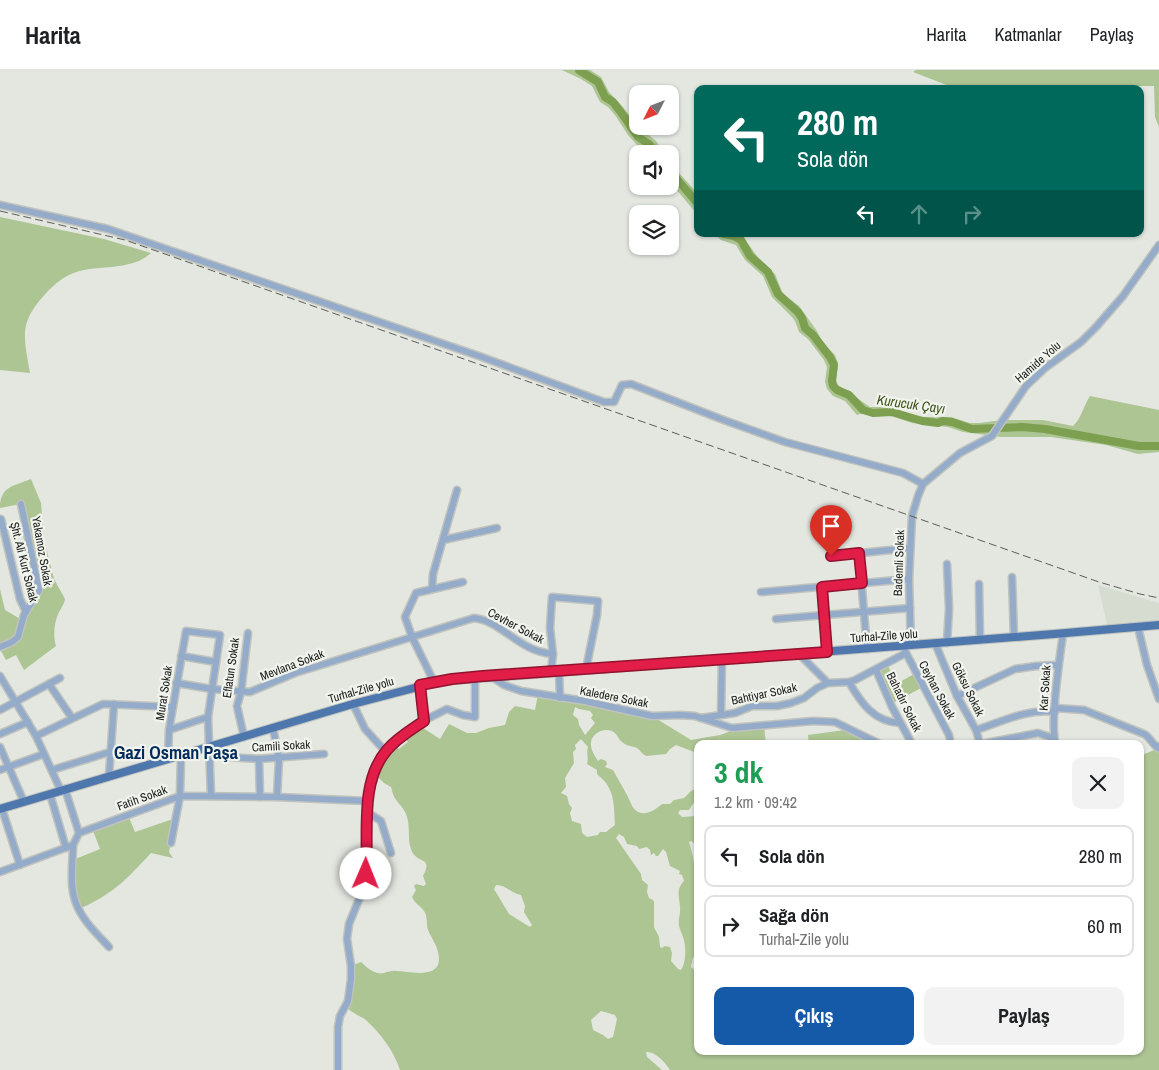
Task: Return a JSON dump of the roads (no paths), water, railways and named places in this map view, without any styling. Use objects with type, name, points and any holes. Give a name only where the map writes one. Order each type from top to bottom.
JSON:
[{"type":"main road","name":"Turhal-Zile yolu","points":[[1,809],[210,746],[434,682],[555,671],[867,649],[907,648],[1159,625]]},
{"type":"street","points":[[0,205],[108,229],[479,356],[604,402],[614,402],[622,385],[632,384],[785,442],[903,472],[924,484]]},
{"type":"street","name":"Hamide Yolu","points":[[924,484],[960,453],[989,438],[995,432],[1026,386],[1045,368],[1081,342],[1096,327],[1122,296],[1159,245]]},
{"type":"street","name":"Bademli Sokak","points":[[907,648],[913,513],[924,484]]},
{"type":"street","points":[[432,589],[433,574],[457,490]]},
{"type":"street","name":"Yakamoz Sokak","points":[[0,647],[18,637],[26,612],[38,595],[39,586],[21,504]]},
{"type":"street","name":"Şht. Ali Kurt Sokak","points":[[1,518],[20,599],[26,612]]},
{"type":"street","points":[[443,540],[497,528]]},
{"type":"street","points":[[831,556],[910,548]]},
{"type":"street","points":[[859,553],[867,649]]},
{"type":"street","points":[[947,564],[950,610],[947,643]]},
{"type":"street","points":[[1012,577],[1014,638]]},
{"type":"street","points":[[761,592],[909,579]]},
{"type":"street","points":[[434,682],[412,637],[405,617],[415,594],[463,582]]},
{"type":"street","points":[[979,584],[980,640]]},
{"type":"street","points":[[822,587],[827,652]]},
{"type":"street","points":[[560,698],[552,654],[550,628],[552,596],[598,601],[597,616],[586,669]]},
{"type":"street","points":[[776,619],[910,608]]},
{"type":"street","name":"Cevher Sokak","points":[[412,637],[477,618],[500,629],[529,648],[538,652],[552,654]]},
{"type":"street","points":[[1138,627],[1147,665],[1159,699]]},
{"type":"street","name":"Murat Sokak","points":[[168,759],[169,730],[186,631],[220,634],[216,662]]},
{"type":"street","name":"Eflatun Sokak","points":[[244,737],[237,706],[241,692],[248,633]]},
{"type":"street","name":"Kar Sokak","points":[[1055,740],[1058,665],[1063,634]]},
{"type":"street","name":"Mevlana Sokak","points":[[176,683],[241,692],[255,691],[295,673],[412,637]]},
{"type":"street","name":"Göksu Sokak","points":[[935,644],[957,696],[976,730],[979,740]]},
{"type":"street","points":[[799,654],[828,683],[849,682],[876,670],[907,648]]},
{"type":"street","name":"Ceyhan Sokak","points":[[907,648],[950,740]]},
{"type":"street","points":[[181,656],[216,662],[208,717],[211,796]]},
{"type":"street","points":[[721,714],[722,660]]},
{"type":"street","points":[[957,696],[1015,669],[1058,665]]},
{"type":"street","name":"Bahadır Sokak","points":[[876,670],[910,740]]},
{"type":"street","points":[[0,676],[36,736],[63,790],[79,833],[73,845],[72,883],[76,904],[85,919],[109,947]]},
{"type":"street","name":"Kaledere Sokak","points":[[490,676],[510,688],[585,701],[652,716],[680,714],[701,718],[725,727],[740,728],[813,721],[835,722],[872,740]]},
{"type":"street","points":[[338,1070],[338,1027],[340,1016],[348,1001],[351,979],[347,942],[348,932],[352,913],[362,892],[366,874],[367,801],[375,774],[385,751],[424,721],[447,709],[475,717],[475,677]]},
{"type":"street","points":[[0,710],[60,678]]},
{"type":"street","points":[[849,682],[860,700],[872,714],[886,721],[900,723]]},
{"type":"street","name":"Bahtiyar Sokak","points":[[701,718],[739,712],[752,706],[777,706],[792,703],[828,683]]},
{"type":"street","points":[[49,684],[72,718]]},
{"type":"street","points":[[420,685],[424,721]]},
{"type":"street","points":[[36,736],[103,704],[173,707]]},
{"type":"street","points":[[109,776],[114,704]]},
{"type":"street","points":[[354,704],[365,729],[385,751]]},
{"type":"street","points":[[976,730],[1020,715],[1042,711],[1084,710],[1144,734],[1158,748],[1159,746]]},
{"type":"street","points":[[169,730],[208,717]]},
{"type":"street","points":[[0,734],[28,722]]},
{"type":"street","points":[[273,728],[279,759],[277,797]]},
{"type":"street","points":[[1001,740],[1038,733],[1053,740]]},
{"type":"street","points":[[0,747],[24,802]]},
{"type":"street","points":[[52,770],[110,752]]},
{"type":"street","points":[[0,770],[44,754]]},
{"type":"street","name":"Camili Sokak","points":[[210,756],[279,759],[324,754]]},
{"type":"street","points":[[171,843],[180,796],[181,755]]},
{"type":"street","points":[[259,759],[260,797]]},
{"type":"street","points":[[50,794],[66,848]]},
{"type":"street","name":"Fatih Sokak","points":[[79,833],[180,796],[277,797],[367,801]]},
{"type":"street","points":[[1,809],[20,865]]},
{"type":"street","points":[[367,812],[381,821],[391,853]]},
{"type":"street","points":[[0,872],[73,845]]},
{"type":"waterway","name":"Kurucuk Çayı","points":[[579,70],[598,82],[605,97],[613,102],[638,137],[650,145]]},
{"type":"waterway","name":"Kurucuk Çayı","points":[[679,182],[694,199]]},
{"type":"waterway","name":"Kurucuk Çayı","points":[[736,237],[741,240],[750,256],[768,272],[778,294],[798,312],[805,328],[830,357],[834,365],[833,386],[837,390],[849,395],[863,410],[873,413],[892,412],[922,421],[952,422],[972,429],[1022,427],[1045,429],[1139,446],[1159,446]]},
{"type":"railway","points":[[0,211],[125,240],[1099,582],[1159,598]]},
{"type":"district","name":"Gazi Osman Paşa","points":[[176,753]]}]
